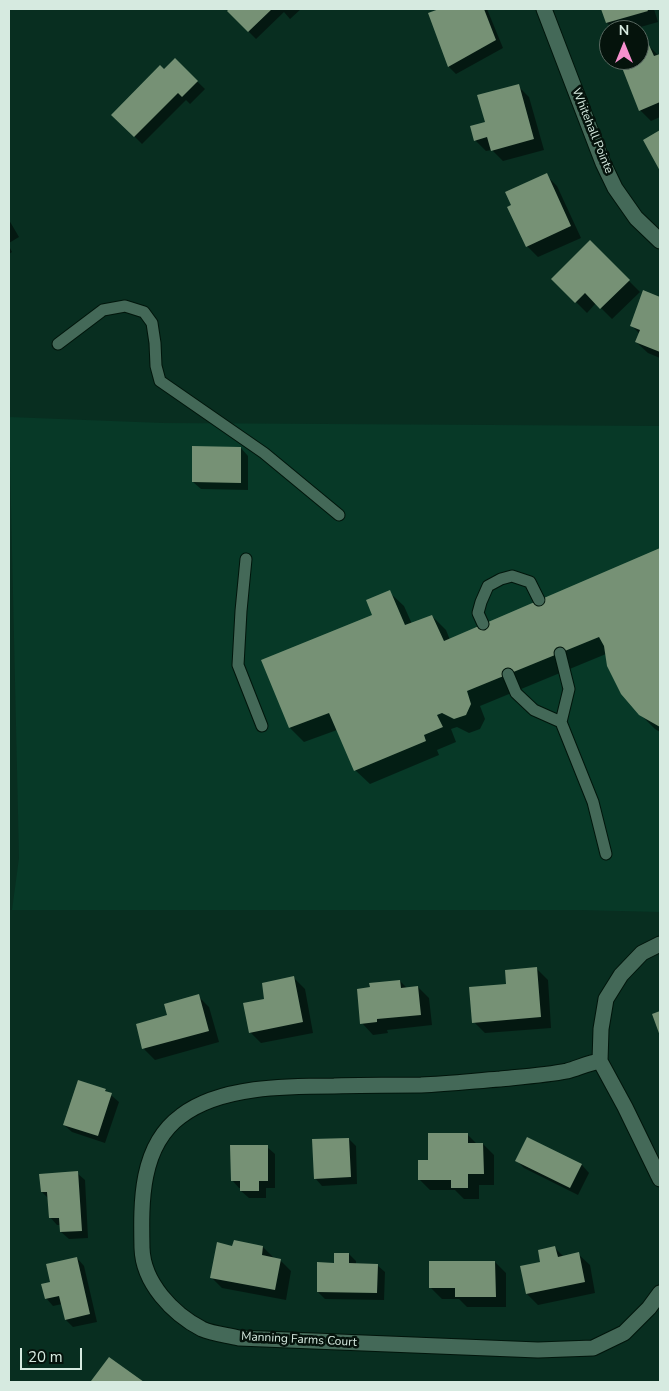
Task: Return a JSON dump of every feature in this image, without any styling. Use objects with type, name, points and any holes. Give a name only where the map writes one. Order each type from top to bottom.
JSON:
[{"type":"street","name":"Whitehall Pointe","points":[[544,9],[603,163],[615,188],[636,218],[660,241]]},
{"type":"street","points":[[660,944],[642,953],[621,975],[606,998],[601,1029],[600,1061],[660,1179]]},
{"type":"street","name":"Manning Farms Court","points":[[600,1061],[568,1070],[502,1078],[423,1084],[284,1086],[236,1093],[205,1102],[181,1116],[163,1133],[151,1157],[144,1183],[142,1257],[152,1283],[175,1311],[204,1330],[239,1338],[538,1350],[593,1348],[624,1333],[649,1308],[660,1293]]},
{"type":"lane","points":[[58,344],[103,310],[125,306],[144,312],[152,324],[156,366],[160,381],[264,454],[339,515]]},
{"type":"lane","points":[[246,559],[240,611],[238,665],[262,726]]},
{"type":"lane","points":[[483,624],[478,614],[481,602],[488,586],[501,578],[512,576],[530,582],[539,600]]},
{"type":"lane","points":[[560,653],[569,689],[561,722],[592,802],[606,854]]},
{"type":"lane","points":[[508,674],[516,693],[534,710],[561,722]]},
{"type":"shaded area","points":[[9,417],[163,423],[660,426],[660,912],[581,910],[12,910],[19,858]]},
{"type":"building","points":[[229,9],[272,9],[248,32],[227,11]]},
{"type":"building","points":[[439,9],[484,9],[496,40],[448,67],[428,13]]},
{"type":"building","points":[[601,9],[647,9],[648,11],[616,20],[605,20]]},
{"type":"building","points":[[649,45],[654,56],[660,54],[660,102],[639,111],[623,70],[649,70]]},
{"type":"building","points":[[175,58],[198,81],[182,97],[178,93],[134,137],[111,115],[160,65],[164,69]]},
{"type":"building","points":[[519,84],[534,139],[491,151],[487,137],[474,141],[470,126],[485,122],[477,95]]},
{"type":"building","points":[[660,130],[660,171],[643,140]]},
{"type":"building","points":[[547,173],[571,226],[526,247],[507,207],[511,205],[505,192]]},
{"type":"building","points":[[590,240],[630,280],[600,309],[585,293],[575,303],[551,279]]},
{"type":"building","points":[[643,290],[660,297],[660,352],[635,342],[640,330],[630,326]]},
{"type":"building","points":[[192,446],[241,447],[241,483],[192,482]]},
{"type":"building","points":[[660,548],[660,727],[639,715],[621,694],[607,666],[604,646],[599,637],[467,691],[471,704],[466,715],[454,719],[442,713],[437,715],[443,727],[424,735],[426,741],[354,771],[329,713],[289,728],[261,660],[372,615],[366,600],[390,590],[405,625],[432,615],[444,641]]},
{"type":"building","points":[[537,967],[541,1017],[472,1023],[469,987],[506,984],[505,970]]},
{"type":"building","points":[[294,976],[303,1022],[249,1033],[243,1003],[264,999],[262,983]]},
{"type":"building","points":[[400,980],[401,988],[418,986],[421,1015],[377,1019],[377,1022],[360,1024],[357,989],[370,987],[369,983]]},
{"type":"building","points":[[199,994],[209,1031],[142,1049],[136,1024],[167,1015],[164,1004]]},
{"type":"building","points":[[660,1011],[660,1036],[652,1014]]},
{"type":"building","points":[[78,1080],[106,1089],[105,1091],[112,1093],[98,1136],[63,1125]]},
{"type":"building","points":[[428,1133],[468,1133],[468,1143],[483,1143],[484,1174],[468,1174],[468,1188],[451,1188],[451,1180],[418,1180],[418,1160],[428,1160]]},
{"type":"building","points":[[527,1137],[582,1164],[570,1188],[515,1161]]},
{"type":"building","points":[[349,1138],[351,1177],[314,1179],[312,1139]]},
{"type":"building","points":[[230,1145],[268,1145],[268,1181],[259,1181],[259,1191],[240,1191],[240,1181],[231,1181]]},
{"type":"building","points":[[78,1171],[82,1231],[60,1232],[59,1218],[49,1218],[47,1192],[41,1192],[39,1174]]},
{"type":"building","points":[[234,1240],[263,1246],[262,1255],[281,1259],[275,1290],[210,1278],[217,1242],[232,1246]]},
{"type":"building","points":[[555,1246],[558,1257],[579,1252],[585,1282],[526,1294],[520,1266],[540,1262],[538,1250]]},
{"type":"building","points":[[334,1253],[349,1253],[349,1263],[378,1264],[377,1293],[317,1292],[317,1262],[334,1263]]},
{"type":"building","points":[[77,1257],[90,1314],[65,1320],[59,1296],[45,1299],[41,1284],[50,1282],[46,1264]]},
{"type":"building","points":[[429,1261],[495,1261],[496,1297],[455,1297],[455,1288],[429,1288]]},
{"type":"building","points":[[109,1357],[144,1382],[91,1381]]}]
